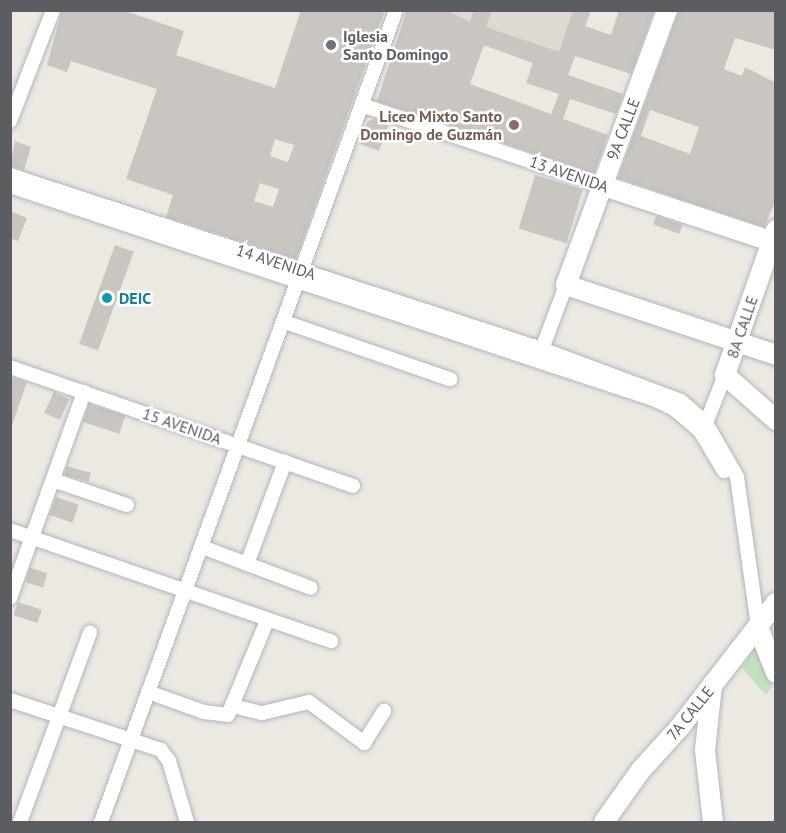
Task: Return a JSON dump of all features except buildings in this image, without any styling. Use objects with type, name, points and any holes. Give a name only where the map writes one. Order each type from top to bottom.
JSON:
[{"type":"main road","name":"9A CALLE","points":[[566,285],[667,10]]},
{"type":"main road","name":"13 AVENIDA","points":[[601,185],[774,238]]},
{"type":"main road","name":"8A CALLE","points":[[725,375],[774,238]]},
{"type":"main road","points":[[566,285],[776,355]]},
{"type":"main road","points":[[725,375],[776,420]]},
{"type":"main road","name":"7A CALLE","points":[[604,822],[641,770],[680,727],[776,603]]},
{"type":"main road","points":[[754,632],[776,673]]},
{"type":"main road","points":[[712,685],[705,750],[713,822]]},
{"type":"main road","points":[[680,727],[705,750]]},
{"type":"street","points":[[10,121],[53,10]]},
{"type":"street","points":[[100,822],[285,322],[396,10]]},
{"type":"street","name":"13 AVENIDA","points":[[362,105],[601,185]]},
{"type":"street","name":"14 AVENIDA","points":[[10,175],[301,277]]},
{"type":"street","name":"14 AVENIDA","points":[[10,186],[542,349],[670,396],[696,411],[706,423],[737,477],[754,632]]},
{"type":"street","points":[[301,277],[653,399],[681,416],[708,442],[730,485],[736,505],[754,632]]},
{"type":"street","name":"9A CALLE","points":[[542,349],[566,285]]},
{"type":"street","points":[[285,322],[450,379]]},
{"type":"street","name":"15 AVENIDA","points":[[10,367],[353,486]]},
{"type":"street","name":"8A CALLE","points":[[706,423],[725,375]]},
{"type":"street","points":[[10,598],[84,392]]},
{"type":"street","points":[[247,564],[285,462]]},
{"type":"street","points":[[53,480],[127,505]]},
{"type":"street","points":[[10,530],[267,621],[331,641]]},
{"type":"street","points":[[202,547],[311,588]]},
{"type":"street","points":[[230,711],[267,621]]},
{"type":"street","points":[[20,822],[90,633]]},
{"type":"street","points":[[148,692],[204,712],[262,713],[309,702],[364,743],[384,711]]},
{"type":"street","points":[[10,700],[161,750],[172,772],[187,822]]},
{"type":"shaded area","points":[[430,11],[591,11],[568,75],[448,33]]},
{"type":"green space","points":[[755,648],[772,687],[766,695],[742,668]]},
{"type":"place","name":"Iglesia Santo Domingo","points":[[331,45]]},
{"type":"place","name":"Liceo Mixto Santo Domingo de Guzmán","points":[[514,125]]},
{"type":"place","name":"DEIC","points":[[107,298]]}]
